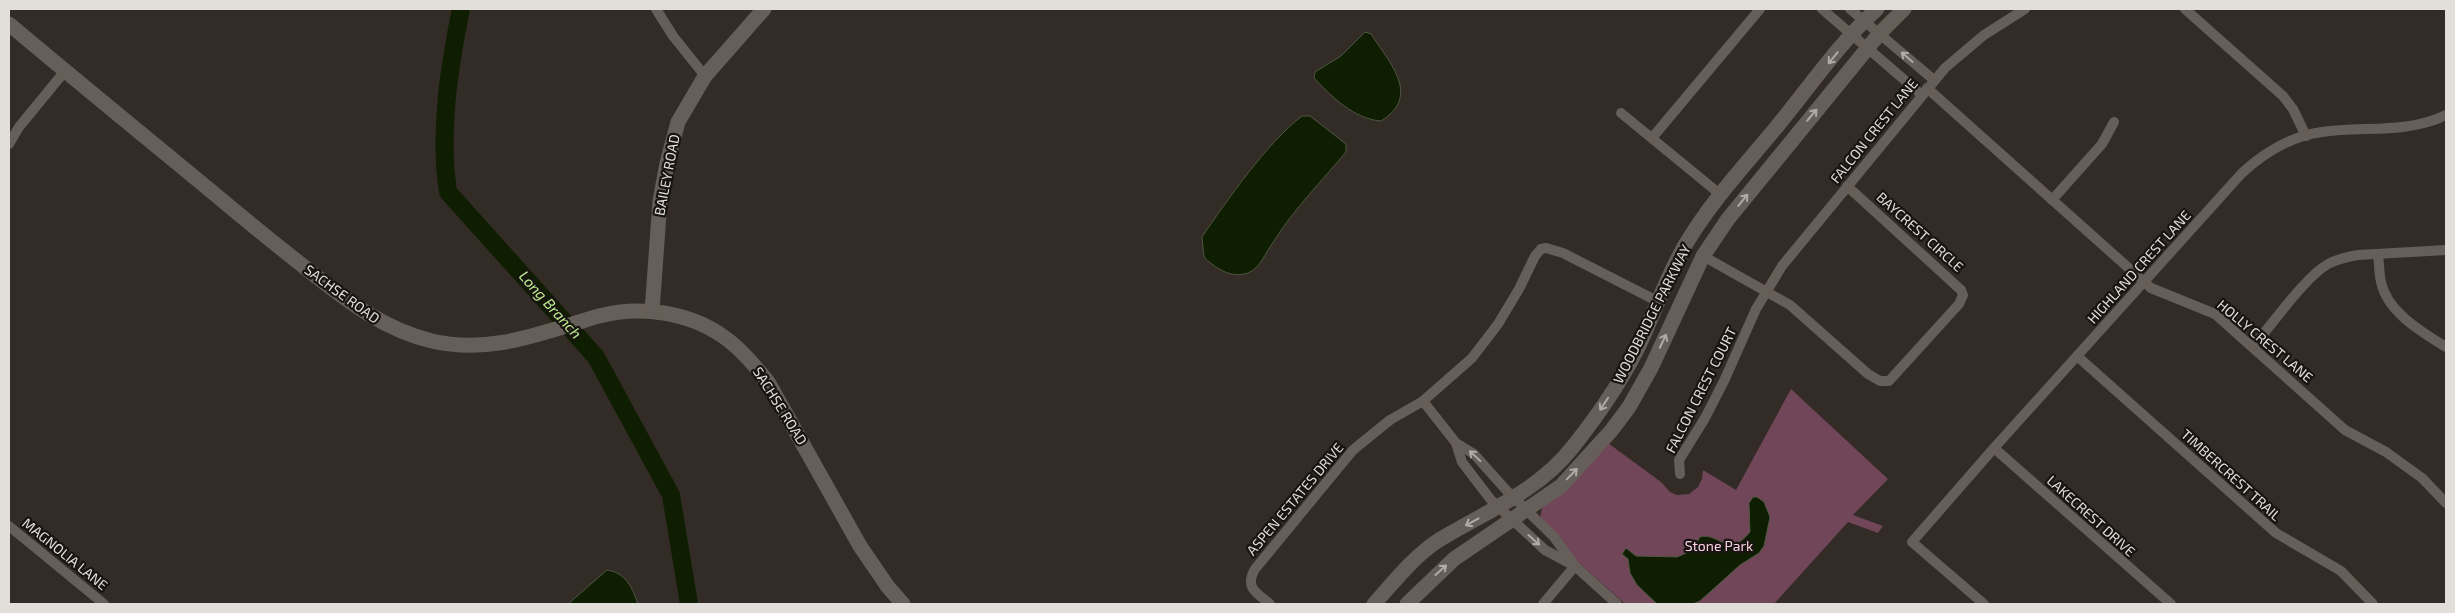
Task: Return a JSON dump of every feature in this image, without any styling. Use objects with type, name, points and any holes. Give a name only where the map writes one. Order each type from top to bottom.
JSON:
[{"type":"main road","name":"BAILEY ROAD","points":[[652,310],[660,202],[666,163],[678,122],[705,76],[764,9]]},
{"type":"main road","name":"WOODBRIDGE PARKWAY","points":[[1374,604],[1437,541],[1514,498],[1540,480],[1570,450],[1595,418],[1629,362],[1685,246],[1722,195],[1864,20],[1877,9]]},
{"type":"main road","name":"WOODBRIDGE PARKWAY","points":[[1406,604],[1454,559],[1561,486],[1611,431],[1629,407],[1650,368],[1703,256],[1728,219],[1880,33],[1904,9]]},
{"type":"main road","name":"SACHSE ROAD","points":[[9,24],[280,248],[360,310],[388,326],[432,341],[487,346],[515,342],[601,316],[652,310],[708,327],[725,337],[750,360],[768,382],[860,546],[888,587],[903,604]]},
{"type":"street","points":[[656,9],[673,36],[705,76]]},
{"type":"street","points":[[1652,138],[1760,9]]},
{"type":"street","name":"HOLLY CREST LANE","points":[[1822,9],[1868,48],[1928,88]]},
{"type":"street","name":"HOLLY CREST LANE","points":[[1850,9],[1880,33],[1928,88],[2144,282],[2161,294],[2209,310],[2253,346],[2345,430],[2386,452],[2422,478],[2446,503]]},
{"type":"street","name":"FALCON CREST LANE","points":[[1766,292],[1782,266],[1928,88],[1970,45],[1999,24],[2025,9]]},
{"type":"street","points":[[2185,9],[2283,96],[2293,110],[2306,136]]},
{"type":"street","points":[[9,144],[19,128],[65,71]]},
{"type":"street","points":[[1622,113],[1722,195]]},
{"type":"street","name":"HIGHLAND CREST LANE","points":[[1984,604],[1912,542],[1994,448],[2242,173],[2258,158],[2289,141],[2306,136],[2322,132],[2405,127],[2425,124],[2446,116]]},
{"type":"street","points":[[2052,200],[2102,144],[2114,122]]},
{"type":"street","name":"BAYCREST CIRCLE","points":[[1703,256],[1800,313],[1868,374],[1884,382],[1898,373],[1959,304],[1963,295],[1958,285],[1848,186]]},
{"type":"street","name":"ASPEN ESTATES DRIVE","points":[[1270,604],[1251,586],[1250,580],[1254,569],[1353,450],[1390,420],[1423,401],[1472,358],[1487,340],[1519,288],[1534,256],[1541,249],[1546,248],[1563,253],[1657,301]]},
{"type":"street","points":[[2253,346],[2308,282],[2327,265],[2345,257],[2446,250]]},
{"type":"street","points":[[2378,254],[2381,283],[2390,302],[2414,326],[2446,347]]},
{"type":"street","name":"FALCON CREST COURT","points":[[1680,474],[1679,460],[1705,418],[1724,382],[1756,309],[1766,292]]},
{"type":"street","name":"TIMBERCREST TRAIL","points":[[2077,356],[2276,533],[2340,571],[2373,604]]},
{"type":"street","points":[[1423,401],[1456,443],[1474,454],[1514,498],[1554,537],[1575,566],[1617,604]]},
{"type":"street","points":[[1456,443],[1462,462],[1498,507],[1545,550],[1575,566]]},
{"type":"street","name":"LAKECREST DRIVE","points":[[1994,448],[2171,604]]},
{"type":"street","name":"MAGNOLIA LANE","points":[[9,526],[104,604]]},
{"type":"street","points":[[1543,604],[1575,566]]},
{"type":"green space","name":"Stone Park","points":[[1791,389],[1888,479],[1853,515],[1883,526],[1878,533],[1848,522],[1774,604],[1625,604],[1575,559],[1540,518],[1542,508],[1608,443],[1661,482],[1670,492],[1677,495],[1689,494],[1698,487],[1702,479],[1703,470],[1736,490]]},
{"type":"shaded area","points":[[1365,32],[1371,34],[1393,67],[1401,90],[1399,101],[1393,111],[1381,121],[1353,112],[1314,78],[1315,72],[1341,56]]},
{"type":"shaded area","points":[[1302,116],[1310,116],[1346,144],[1346,152],[1290,218],[1253,271],[1235,275],[1213,265],[1204,257],[1202,237],[1262,156]]},
{"type":"shaded area","points":[[1753,497],[1757,497],[1764,502],[1770,517],[1764,546],[1759,553],[1740,565],[1700,601],[1693,604],[1657,604],[1637,585],[1630,573],[1628,559],[1622,554],[1626,548],[1636,556],[1677,557],[1691,551],[1700,537],[1707,536],[1724,543],[1736,543],[1750,532],[1749,503]]},
{"type":"shaded area","points":[[607,570],[624,578],[638,604],[568,604]]},
{"type":"waterway","name":"Long Branch","points":[[461,9],[449,77],[445,123],[445,169],[448,192],[596,357],[671,495],[689,604]]}]
